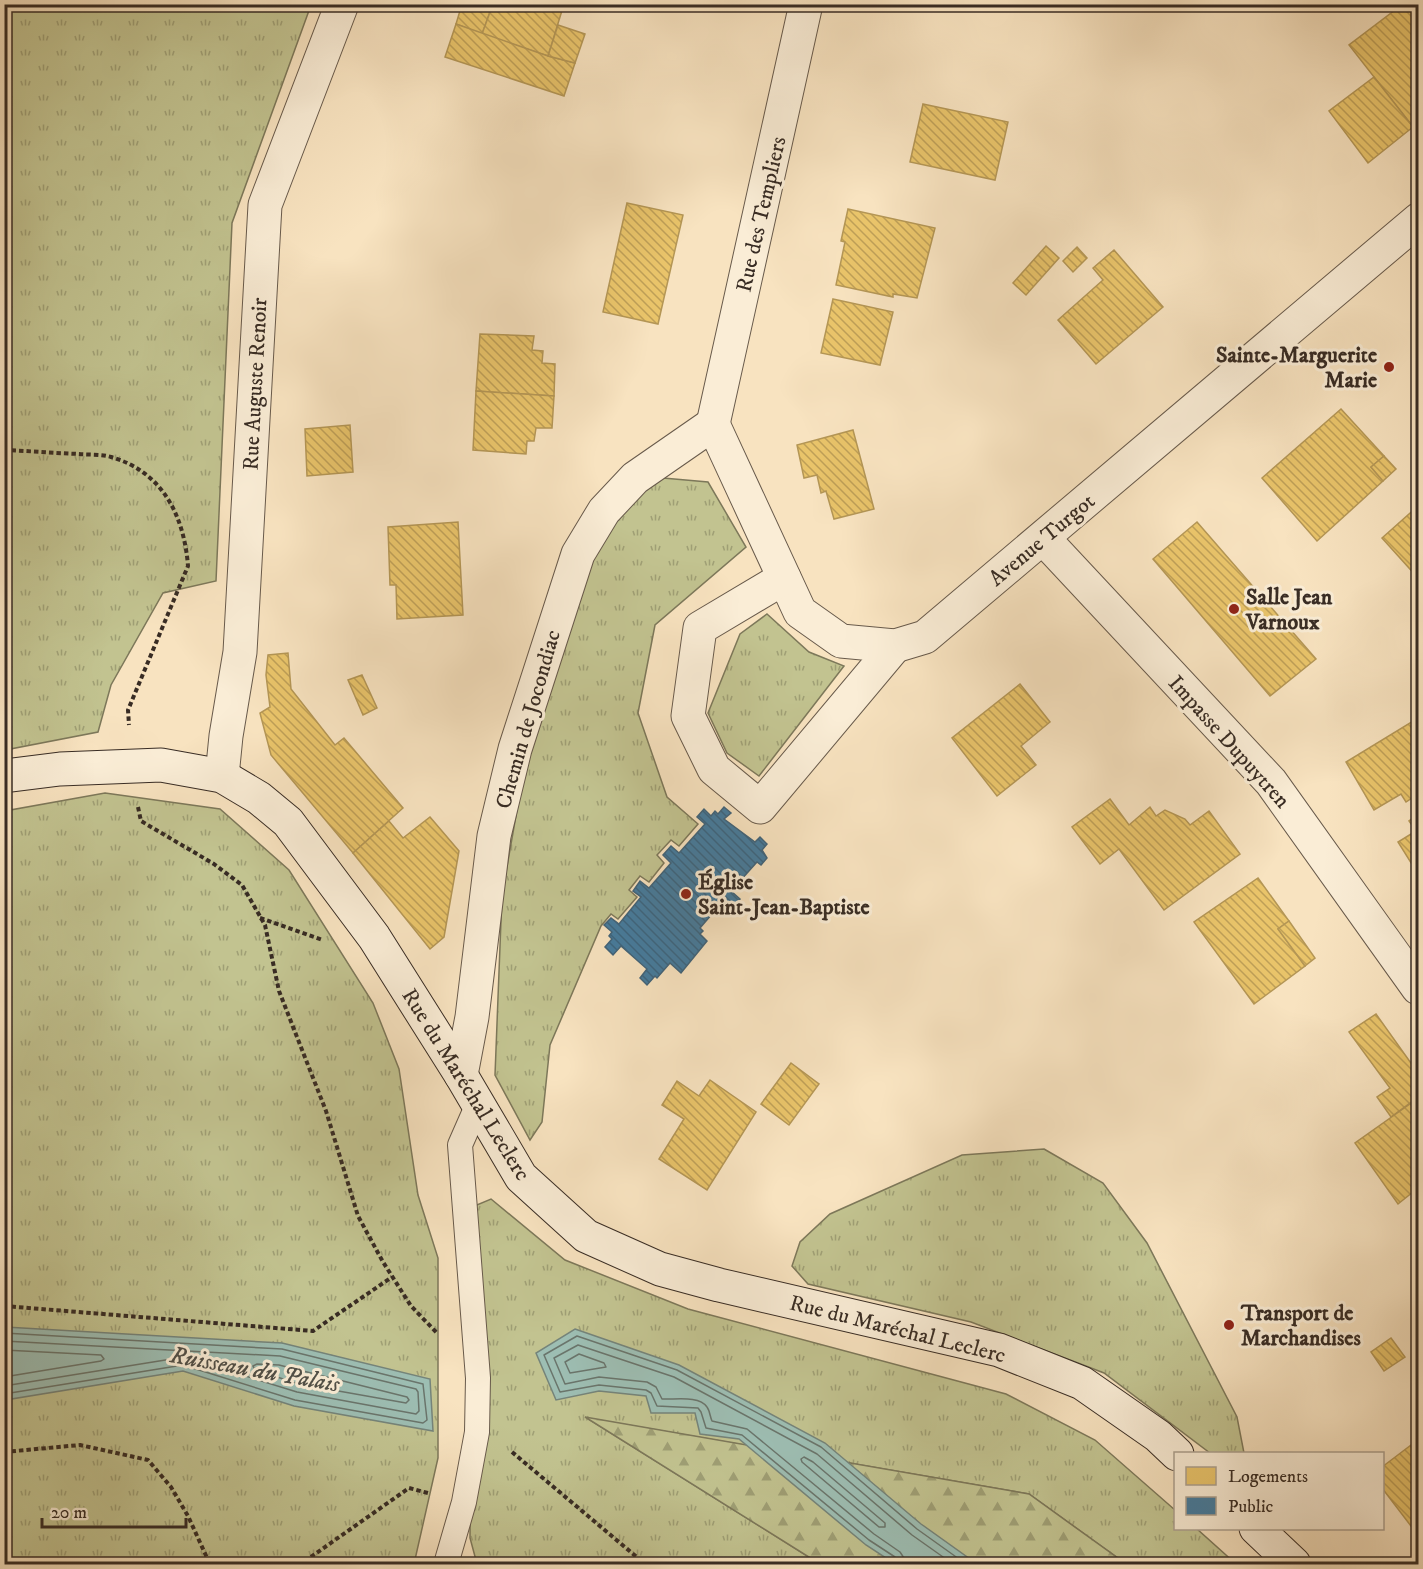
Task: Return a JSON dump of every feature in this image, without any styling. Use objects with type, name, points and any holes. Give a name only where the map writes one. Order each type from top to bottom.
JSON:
[{"type":"street","name":"Rue Auguste Renoir","points":[[222,776],[240,652],[265,205],[342,4]]},
{"type":"street","name":"Rue des Templiers","points":[[713,424],[806,4]]},
{"type":"street","name":"Avenue Turgot","points":[[713,424],[800,612],[841,641],[895,646],[924,637],[1419,220]]},
{"type":"street","name":"Chemin de Jocondiac","points":[[460,1075],[472,1017],[494,836],[515,749],[578,554],[604,512],[635,478],[713,424]]},
{"type":"street","name":"Impasse Dupuytren","points":[[1043,538],[1271,782],[1419,988]]},
{"type":"street","points":[[784,578],[700,628],[688,716],[714,770],[760,807],[895,646]]},
{"type":"street","name":"Rue du Maréchal Leclerc","points":[[4,776],[60,769],[161,765],[222,776],[259,798],[288,822],[375,937],[521,1177],[586,1236],[660,1269],[719,1285],[999,1350],[1083,1383],[1158,1436],[1175,1452]]},
{"type":"street","points":[[1258,1530],[1294,1564]]},
{"type":"lane","points":[[446,1564],[464,1502],[477,1432],[478,1378],[460,1145],[478,1104]]},
{"type":"path","points":[[4,450],[109,456],[138,467],[161,488],[178,519],[186,544],[188,567],[128,710],[131,766],[141,821],[214,864],[242,885],[265,925],[279,991],[326,1111],[358,1216],[411,1306],[450,1346],[475,1343]]},
{"type":"path","points":[[4,1306],[313,1331],[392,1277]]},
{"type":"path","points":[[477,1432],[507,1449],[645,1564]]},
{"type":"path","points":[[4,1452],[80,1445],[148,1460],[171,1487],[189,1516],[208,1560],[227,1564]]},
{"type":"path","points":[[282,1564],[308,1559],[409,1488],[464,1502]]},
{"type":"green space","points":[[5,4],[311,5],[232,223],[216,581],[163,593],[111,685],[98,732],[5,750]]},
{"type":"green space","points":[[663,478],[708,482],[746,547],[655,625],[638,713],[667,797],[698,824],[679,846],[671,840],[657,855],[664,863],[649,882],[640,876],[629,890],[637,897],[618,919],[611,914],[601,926],[550,1045],[542,1122],[530,1140],[495,1075],[502,895],[529,742],[584,574],[629,501]]},
{"type":"green space","points":[[767,614],[809,652],[844,666],[759,776],[727,753],[708,713],[740,634]]},
{"type":"green space","points":[[105,793],[220,809],[289,870],[373,1003],[399,1069],[418,1195],[438,1258],[438,1458],[414,1564],[5,1564],[5,811]]},
{"type":"green space","points":[[1044,1149],[1103,1183],[1147,1243],[1237,1417],[1244,1452],[1209,1452],[1104,1373],[971,1322],[808,1284],[792,1266],[800,1242],[830,1214],[962,1155]]},
{"type":"green space","points":[[491,1199],[565,1260],[688,1309],[1006,1394],[1095,1440],[1174,1509],[1174,1530],[1198,1530],[1236,1564],[1124,1564],[1029,1494],[587,1418],[820,1564],[477,1564],[470,1538],[472,1207]]},
{"type":"green space","points":[[585,1417],[1029,1494],[1122,1561],[1123,1564],[820,1564]]},
{"type":"water","name":"Ruisseau du Palais","points":[[5,1327],[282,1343],[430,1379],[433,1431],[294,1406],[183,1371],[5,1400]]},
{"type":"water","points":[[575,1329],[679,1365],[825,1443],[921,1524],[977,1564],[895,1564],[866,1545],[739,1439],[700,1434],[695,1413],[651,1413],[646,1396],[599,1391],[556,1400],[536,1353]]},
{"type":"building: Logements","points":[[462,4],[477,4],[491,9],[482,34],[456,24]]},
{"type":"building: Logements","points":[[493,4],[564,4],[548,56],[482,34]]},
{"type":"building: Logements","points":[[1403,4],[1418,22],[1418,123],[1413,127],[1349,45]]},
{"type":"building: Logements","points":[[456,24],[575,63],[564,96],[445,57]]},
{"type":"building: Logements","points":[[558,25],[585,34],[575,63],[548,56]]},
{"type":"building: Logements","points":[[1374,77],[1413,127],[1368,163],[1329,111]]},
{"type":"building: Logements","points":[[923,104],[1008,122],[995,180],[910,162]]},
{"type":"building: Logements","points":[[627,203],[683,215],[658,324],[603,312]]},
{"type":"building: Logements","points":[[848,209],[935,228],[917,298],[893,294],[893,297],[836,285],[845,242],[841,241]]},
{"type":"building: Logements","points":[[1046,246],[1059,258],[1026,295],[1013,283]]},
{"type":"building: Logements","points":[[1077,247],[1087,258],[1073,272],[1063,261]]},
{"type":"building: Logements","points":[[1114,250],[1163,307],[1096,364],[1058,320],[1103,280],[1093,268]]},
{"type":"building: Logements","points":[[833,299],[893,312],[880,365],[821,353]]},
{"type":"building: Logements","points":[[480,334],[534,336],[532,350],[543,351],[542,363],[555,364],[554,396],[476,391]]},
{"type":"building: Logements","points":[[476,391],[554,396],[552,428],[536,428],[534,441],[527,441],[526,454],[473,450]]},
{"type":"building: Logements","points":[[1341,409],[1384,456],[1371,467],[1383,481],[1317,541],[1262,478]]},
{"type":"building: Logements","points":[[350,425],[353,472],[307,476],[305,429]]},
{"type":"building: Logements","points":[[853,430],[874,509],[834,519],[826,491],[821,493],[817,475],[804,478],[797,445]]},
{"type":"building: Logements","points":[[1384,456],[1396,469],[1383,481],[1371,467]]},
{"type":"building: Logements","points":[[1418,506],[1418,578],[1382,538]]},
{"type":"building: Logements","points":[[458,522],[463,615],[397,619],[396,585],[390,585],[388,527]]},
{"type":"building: Logements","name":"Salle Jean Varnoux","points":[[1197,522],[1316,659],[1270,696],[1153,559]]},
{"type":"building: Logements","points":[[288,653],[291,689],[335,745],[344,738],[403,808],[353,853],[271,755],[260,713],[270,707],[266,675],[268,655]]},
{"type":"building: Logements","points":[[362,675],[377,708],[363,715],[348,680]]},
{"type":"building: Logements","points":[[1020,684],[1050,722],[1021,746],[1036,765],[997,796],[952,738]]},
{"type":"building: Logements","points":[[1418,718],[1418,753],[1414,756],[1418,763],[1418,794],[1406,802],[1401,794],[1374,810],[1346,762]]},
{"type":"building: Logements","points":[[1110,799],[1129,825],[1150,807],[1156,816],[1165,810],[1185,819],[1190,825],[1209,811],[1240,854],[1164,910],[1119,849],[1100,864],[1072,827]]},
{"type":"building: Logements","points":[[1418,814],[1418,874],[1398,842],[1416,831],[1409,821]]},
{"type":"building: Logements","points":[[430,817],[459,851],[444,937],[430,949],[353,853],[389,821],[403,838]]},
{"type":"building: Logements","points":[[1258,878],[1289,921],[1278,929],[1305,966],[1254,1004],[1194,922]]},
{"type":"building: Logements","points":[[1289,921],[1315,958],[1305,966],[1278,929]]},
{"type":"building: Logements","points":[[1376,1014],[1418,1073],[1418,1097],[1391,1117],[1377,1097],[1390,1088],[1349,1032]]},
{"type":"building: Logements","points":[[791,1063],[819,1084],[789,1125],[761,1104]]},
{"type":"building: Logements","points":[[710,1080],[756,1112],[707,1190],[659,1159],[684,1119],[662,1105],[677,1081],[699,1096]]},
{"type":"building: Logements","points":[[1417,1099],[1418,1188],[1398,1204],[1355,1143]]},
{"type":"building: Logements","points":[[1391,1338],[1405,1357],[1384,1371],[1371,1352]]},
{"type":"building: Logements","points":[[1415,1442],[1418,1446],[1418,1526],[1414,1530],[1384,1491],[1384,1465]]},
{"type":"building: Public","name":"Église Saint-Jean-Baptiste","points":[[724,807],[731,813],[724,819],[755,842],[760,837],[767,844],[762,850],[767,858],[761,865],[757,862],[731,891],[740,899],[733,907],[724,900],[700,928],[703,931],[700,934],[707,941],[681,973],[670,963],[657,978],[655,976],[647,985],[640,978],[647,969],[621,946],[613,955],[605,947],[612,939],[609,936],[612,932],[604,925],[611,918],[619,924],[641,897],[633,891],[640,881],[649,888],[671,863],[663,855],[671,846],[679,853],[705,824],[697,817],[704,809],[711,816],[715,811],[718,814]]},
{"type":"place","name":"Sainte-Marguerite Marie","points":[[1389,367]]},
{"type":"place","name":"Salle Jean Varnoux","points":[[1234,609]]},
{"type":"place","name":"Église Saint-Jean-Baptiste","points":[[686,894]]},
{"type":"place","name":"Transport de Marchandises","points":[[1229,1325]]}]
